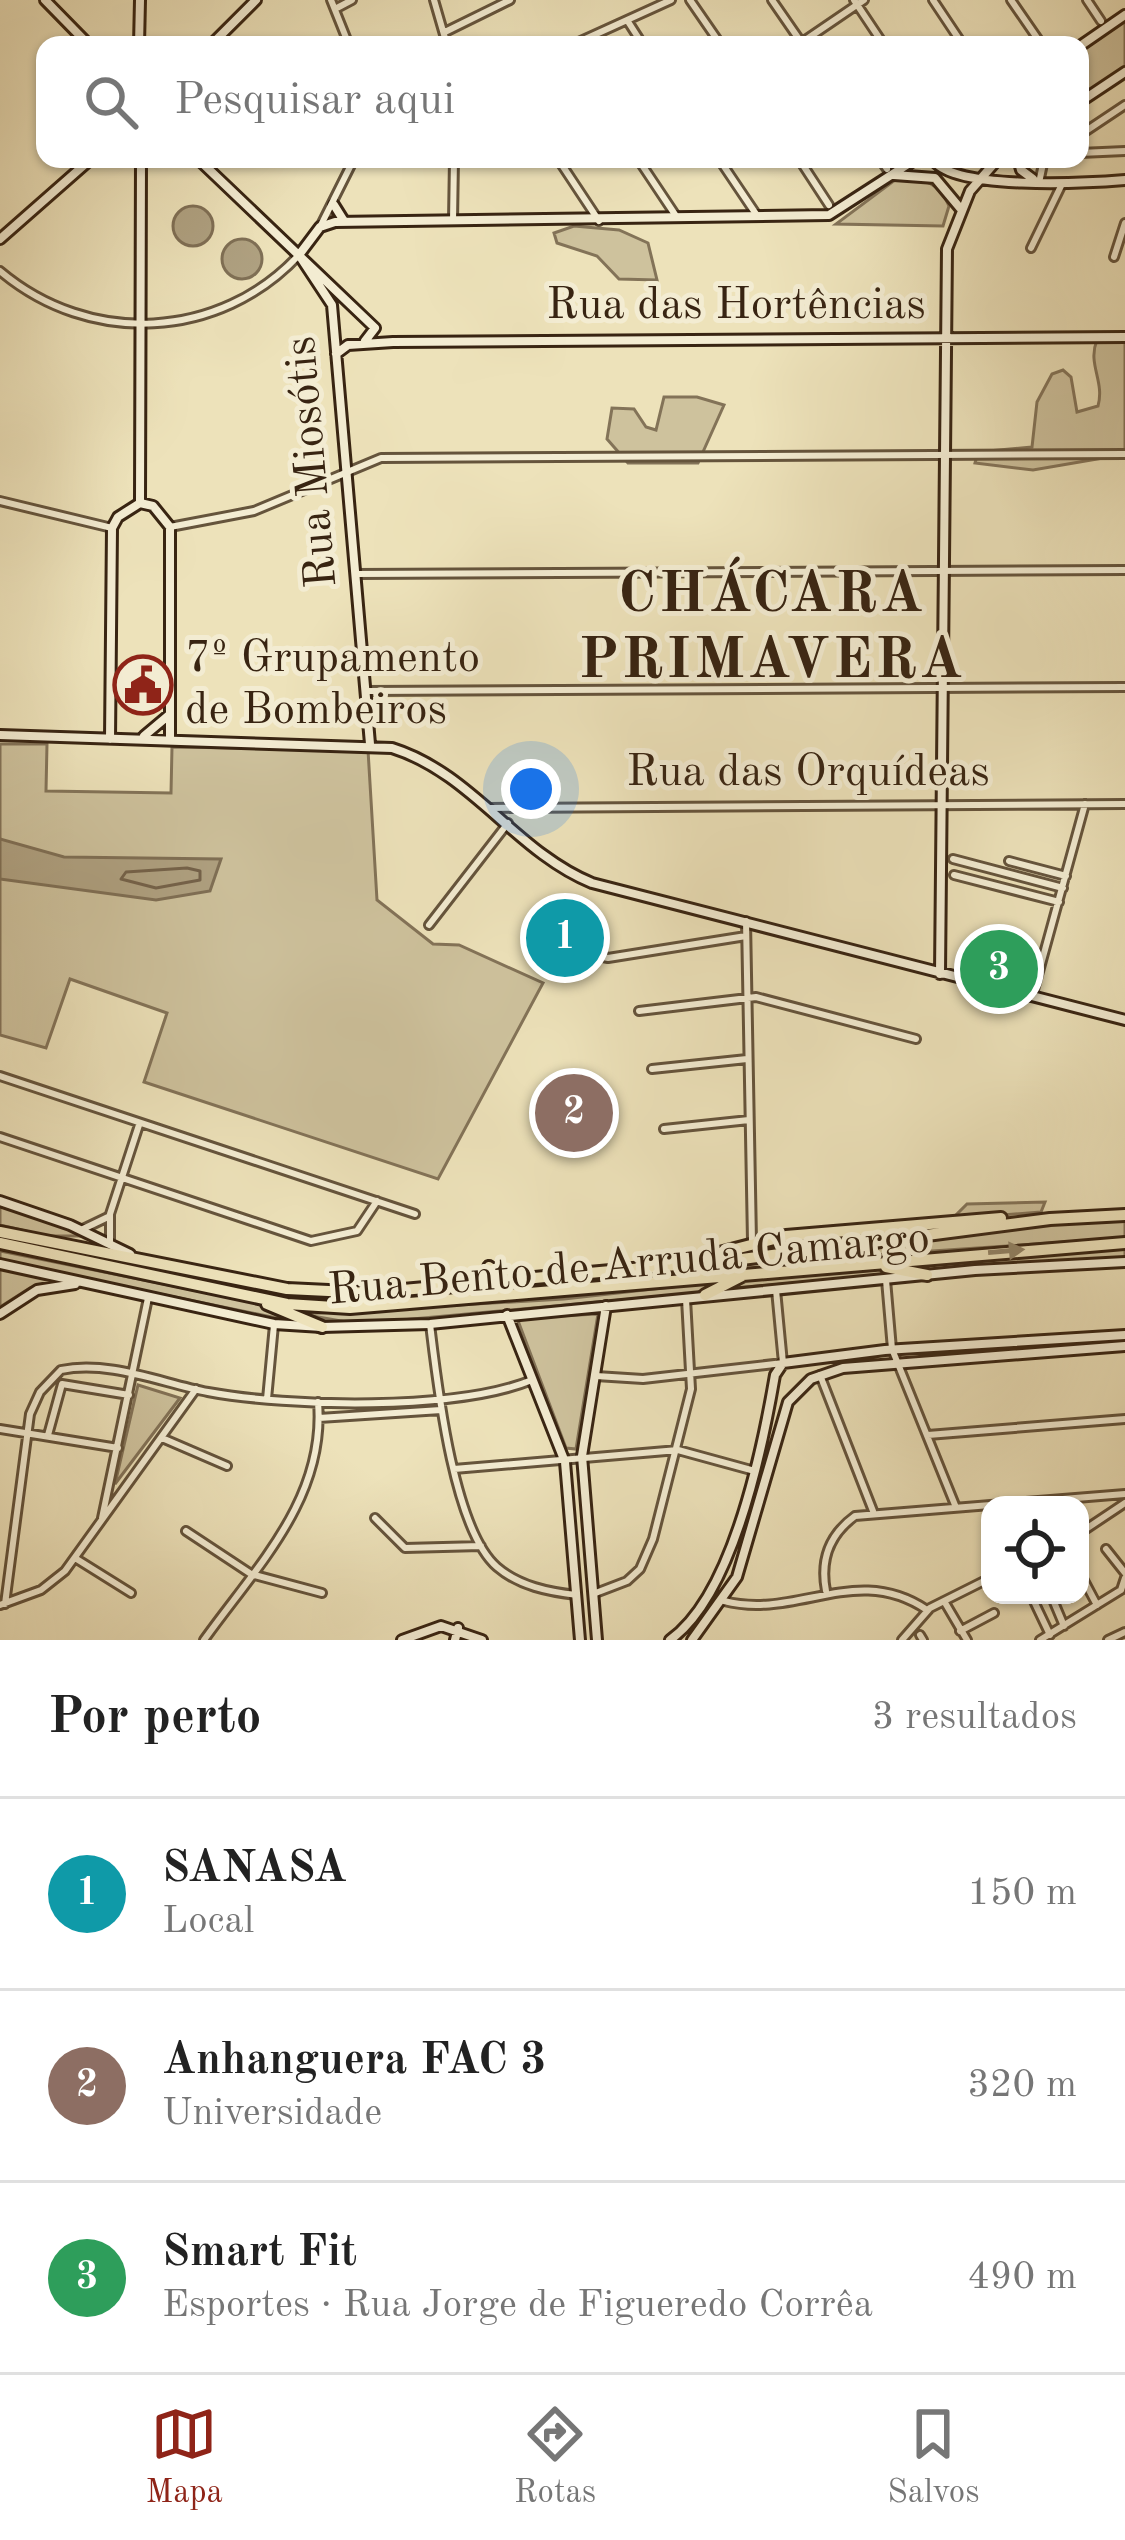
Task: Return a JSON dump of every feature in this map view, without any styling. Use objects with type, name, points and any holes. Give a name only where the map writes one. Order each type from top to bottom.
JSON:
[{"type":"highway","points":[[683,1263],[752,1241],[1045,1214],[1050,1219]]},
{"type":"highway","points":[[0,1232],[333,1293],[509,1281],[787,1253],[1050,1219],[1125,1215]]},
{"type":"highway","points":[[787,1253],[796,1237]]},
{"type":"highway","points":[[0,1243],[308,1307],[366,1307],[1125,1243]]},
{"type":"highway","points":[[787,1253],[806,1269]]},
{"type":"highway","points":[[871,1264],[927,1275]]},
{"type":"highway","points":[[488,1267],[509,1281]]},
{"type":"highway","points":[[705,1295],[745,1274]]},
{"type":"highway","points":[[254,1296],[322,1328]]},
{"type":"street","points":[[45,0],[80,36]]},
{"type":"street","points":[[140,0],[140,36]]},
{"type":"street","points":[[220,36],[256,0]]},
{"type":"street","points":[[331,0],[346,36]]},
{"type":"street","points":[[335,9],[352,0]]},
{"type":"street","points":[[434,0],[446,36]]},
{"type":"street","points":[[445,32],[510,0]]},
{"type":"street","points":[[591,36],[670,0]]},
{"type":"street","points":[[691,0],[716,36]]},
{"type":"street","points":[[772,0],[796,36]]},
{"type":"street","points":[[933,0],[957,36]]},
{"type":"street","points":[[1011,0],[1036,36]]},
{"type":"street","points":[[1087,0],[1101,21]]},
{"type":"street","points":[[812,36],[858,2],[879,36]]},
{"type":"street","points":[[1089,40],[1125,15]]},
{"type":"street","points":[[626,20],[637,36]]},
{"type":"street","points":[[1089,96],[1125,72]]},
{"type":"street","points":[[1089,129],[1125,105]]},
{"type":"street","points":[[1089,153],[1125,151]]},
{"type":"street","points":[[0,239],[81,168]]},
{"type":"street","points":[[110,739],[112,528],[140,503],[141,168]]},
{"type":"street","points":[[207,168],[375,328],[360,344]]},
{"type":"street","points":[[0,271],[43,300],[140,325],[192,321],[245,302],[299,255],[334,205],[350,168]]},
{"type":"street","points":[[454,168],[454,222]]},
{"type":"street","points":[[564,168],[599,221]]},
{"type":"street","points":[[644,168],[677,219]]},
{"type":"street","points":[[725,168],[758,217]]},
{"type":"street","points":[[805,168],[829,205]]},
{"type":"street","points":[[887,168],[935,178],[961,209]]},
{"type":"street","points":[[320,227],[345,222],[599,221],[839,211],[898,168]]},
{"type":"street","points":[[940,168],[1039,183],[1125,180]]},
{"type":"street","points":[[940,974],[946,249],[961,209],[989,168]]},
{"type":"street","points":[[1020,168],[1039,183]]},
{"type":"street","points":[[1039,183],[1042,168]]},
{"type":"street","points":[[1031,248],[1062,184]]},
{"type":"street","points":[[334,205],[345,222]]},
{"type":"street","points":[[1114,257],[1125,223]]},
{"type":"street","name":"Rua Miosótis","points":[[299,255],[332,305],[370,745]]},
{"type":"street","points":[[332,305],[348,301]]},
{"type":"street","points":[[333,329],[348,345],[336,354]]},
{"type":"street","name":"Rua das Hortências","points":[[348,345],[1125,337]]},
{"type":"street","points":[[170,526],[254,511],[381,458],[1125,454]]},
{"type":"street","points":[[0,501],[112,528]]},
{"type":"street","points":[[140,503],[153,506],[170,526],[170,739]]},
{"type":"street","points":[[355,574],[1125,570]]},
{"type":"street","points":[[368,691],[1125,687]]},
{"type":"street","points":[[111,712],[121,730],[137,739]]},
{"type":"street","points":[[137,739],[170,713]]},
{"type":"street","points":[[0,735],[370,745],[436,766],[550,860],[592,883],[1125,1020]]},
{"type":"street","points":[[1032,997],[1085,804]]},
{"type":"street","name":"Rua das Orquídeas","points":[[490,808],[1125,804]]},
{"type":"street","points":[[429,925],[508,824]]},
{"type":"street","points":[[952,859],[1063,888]]},
{"type":"street","points":[[1009,861],[1066,876]]},
{"type":"street","points":[[954,875],[1058,902]]},
{"type":"street","points":[[746,921],[752,1241]]},
{"type":"street","points":[[560,949],[612,958],[746,935]]},
{"type":"street","points":[[639,1011],[746,998],[916,1039]]},
{"type":"street","points":[[652,1069],[747,1060]]},
{"type":"street","points":[[0,1076],[415,1214]]},
{"type":"street","points":[[664,1129],[749,1120]]},
{"type":"street","points":[[112,1247],[110,1214],[139,1125]]},
{"type":"street","points":[[0,1137],[311,1240],[357,1231],[377,1201]]},
{"type":"street","points":[[0,1202],[177,1268]]},
{"type":"street","points":[[82,1230],[98,1227],[110,1214]]},
{"type":"street","name":"Rua Bento de Arruda Camargo","points":[[0,1264],[274,1324],[322,1328],[430,1324],[927,1275],[1125,1262]]},
{"type":"street","points":[[886,1280],[892,1349],[955,1505]]},
{"type":"street","points":[[0,1314],[37,1290],[83,1284]]},
{"type":"street","points":[[670,1640],[700,1613],[724,1572],[774,1380],[783,1363],[776,1290]]},
{"type":"street","points":[[102,1522],[148,1298]]},
{"type":"street","points":[[593,1594],[627,1581],[640,1569],[678,1450],[691,1373],[686,1298]]},
{"type":"street","points":[[597,1640],[582,1456],[606,1306]]},
{"type":"street","points":[[507,1315],[564,1458],[580,1640]]},
{"type":"street","points":[[267,1399],[274,1324]]},
{"type":"street","points":[[430,1324],[438,1396],[454,1469],[481,1546],[498,1568],[521,1582],[577,1595]]},
{"type":"street","points":[[596,1376],[691,1373],[892,1349],[1125,1335]]},
{"type":"street","points":[[692,1640],[737,1577],[790,1398],[816,1377],[898,1363],[1125,1346]]},
{"type":"street","points":[[810,1357],[873,1512]]},
{"type":"street","points":[[762,1364],[790,1398]]},
{"type":"street","points":[[3,1605],[30,1414],[51,1377],[78,1366],[196,1389],[318,1402],[438,1396],[532,1380]]},
{"type":"street","points":[[48,1435],[55,1394],[51,1377]]},
{"type":"street","points":[[55,1394],[62,1384],[129,1395]]},
{"type":"street","points":[[3,1605],[40,1590],[75,1558],[196,1389]]},
{"type":"street","points":[[204,1640],[306,1493],[316,1463],[318,1402]]},
{"type":"street","points":[[320,1418],[441,1410]]},
{"type":"street","points":[[928,1435],[1125,1419]]},
{"type":"street","points":[[2,1430],[118,1448]]},
{"type":"street","points":[[162,1438],[227,1466]]},
{"type":"street","points":[[454,1469],[678,1450],[751,1470]]},
{"type":"street","points":[[826,1591],[823,1570],[833,1539],[855,1516],[955,1505],[1125,1499]]},
{"type":"street","points":[[1089,1526],[1125,1499]]},
{"type":"street","points":[[375,1518],[404,1548],[481,1546]]},
{"type":"street","points":[[186,1531],[251,1574],[322,1593]]},
{"type":"street","points":[[1040,1640],[1123,1593],[1125,1575],[1106,1549]]},
{"type":"street","points":[[75,1558],[131,1593]]},
{"type":"street","points":[[902,1640],[927,1610],[981,1582]]},
{"type":"street","points":[[724,1601],[762,1606],[796,1603],[826,1591],[879,1590],[927,1610]]},
{"type":"street","points":[[1089,1590],[1097,1605]]},
{"type":"street","points":[[944,1601],[967,1640]]},
{"type":"street","points":[[1035,1604],[1050,1635]]},
{"type":"street","points":[[1055,1604],[1064,1626]]},
{"type":"street","points":[[960,1631],[994,1613]]},
{"type":"street","points":[[454,1640],[458,1628]]},
{"type":"street","points":[[401,1640],[425,1629],[458,1628],[482,1640]]},
{"type":"street","points":[[1108,1640],[1125,1632]]},
{"type":"shaded area","points":[[1125,21],[1125,69],[1089,95],[1089,46]]},
{"type":"shaded area","points":[[899,177],[923,181],[940,191],[949,206],[943,226],[836,224]]},
{"type":"shaded area","points":[[574,226],[619,230],[648,243],[657,280],[619,279],[597,256],[557,243],[554,233]]},
{"type":"shaded area","points":[[1097,340],[1125,342],[1125,449],[1120,455],[1033,470],[975,463],[978,452],[1032,447],[1037,402],[1052,374],[1063,370],[1071,377],[1077,412],[1098,406],[1094,349]]},
{"type":"shaded area","points":[[664,397],[697,397],[724,405],[698,463],[628,463],[607,439],[612,408],[634,409],[646,427],[656,430]]},
{"type":"shaded area","points":[[0,744],[47,744],[46,791],[171,793],[172,747],[368,750],[377,900],[433,944],[459,945],[543,983],[438,1179],[144,1082],[167,1013],[70,979],[46,1048],[0,1035]]},
{"type":"shaded area","points":[[1045,1202],[1041,1212],[952,1219],[967,1204]]},
{"type":"shaded area","points":[[0,1205],[79,1231],[81,1236],[47,1236],[0,1225]]},
{"type":"shaded area","points":[[1125,1221],[1125,1238],[798,1260],[1033,1225]]},
{"type":"shaded area","points":[[0,1235],[307,1296],[344,1298],[784,1260],[787,1265],[337,1303],[280,1298],[0,1239]]},
{"type":"shaded area","points":[[1125,1249],[1125,1258],[929,1272],[900,1265]]},
{"type":"shaded area","points":[[0,1251],[257,1303],[286,1320],[0,1261]]},
{"type":"shaded area","points":[[876,1268],[907,1273],[735,1288],[745,1280]]},
{"type":"shaded area","points":[[0,1269],[67,1281],[30,1288],[0,1307]]},
{"type":"shaded area","points":[[725,1281],[697,1293],[358,1324],[301,1314],[564,1299]]},
{"type":"shaded area","points":[[598,1314],[576,1449],[566,1448],[517,1318]]},
{"type":"shaded area","points":[[138,1385],[180,1398],[115,1484]]},
{"type":"water","points":[[193,206],[207,212],[213,226],[207,240],[193,246],[179,240],[173,226],[179,212]]},
{"type":"water","points":[[242,239],[256,245],[262,259],[256,273],[242,279],[228,273],[222,259],[228,245]]},
{"type":"water","points":[[0,839],[64,857],[221,859],[210,891],[156,900],[0,879]]},
{"type":"place","name":"7º Grupamento de Bombeiros","points":[[143,685]]},
{"type":"place","name":"SANASA","points":[[565,938]]},
{"type":"place","name":"Smart Fit","points":[[999,969]]},
{"type":"place","name":"Anhanguera FAC 3","points":[[574,1113]]},
{"type":"district","name":"CHÁCARA PRIMAVERA","points":[[772,629]]}]
